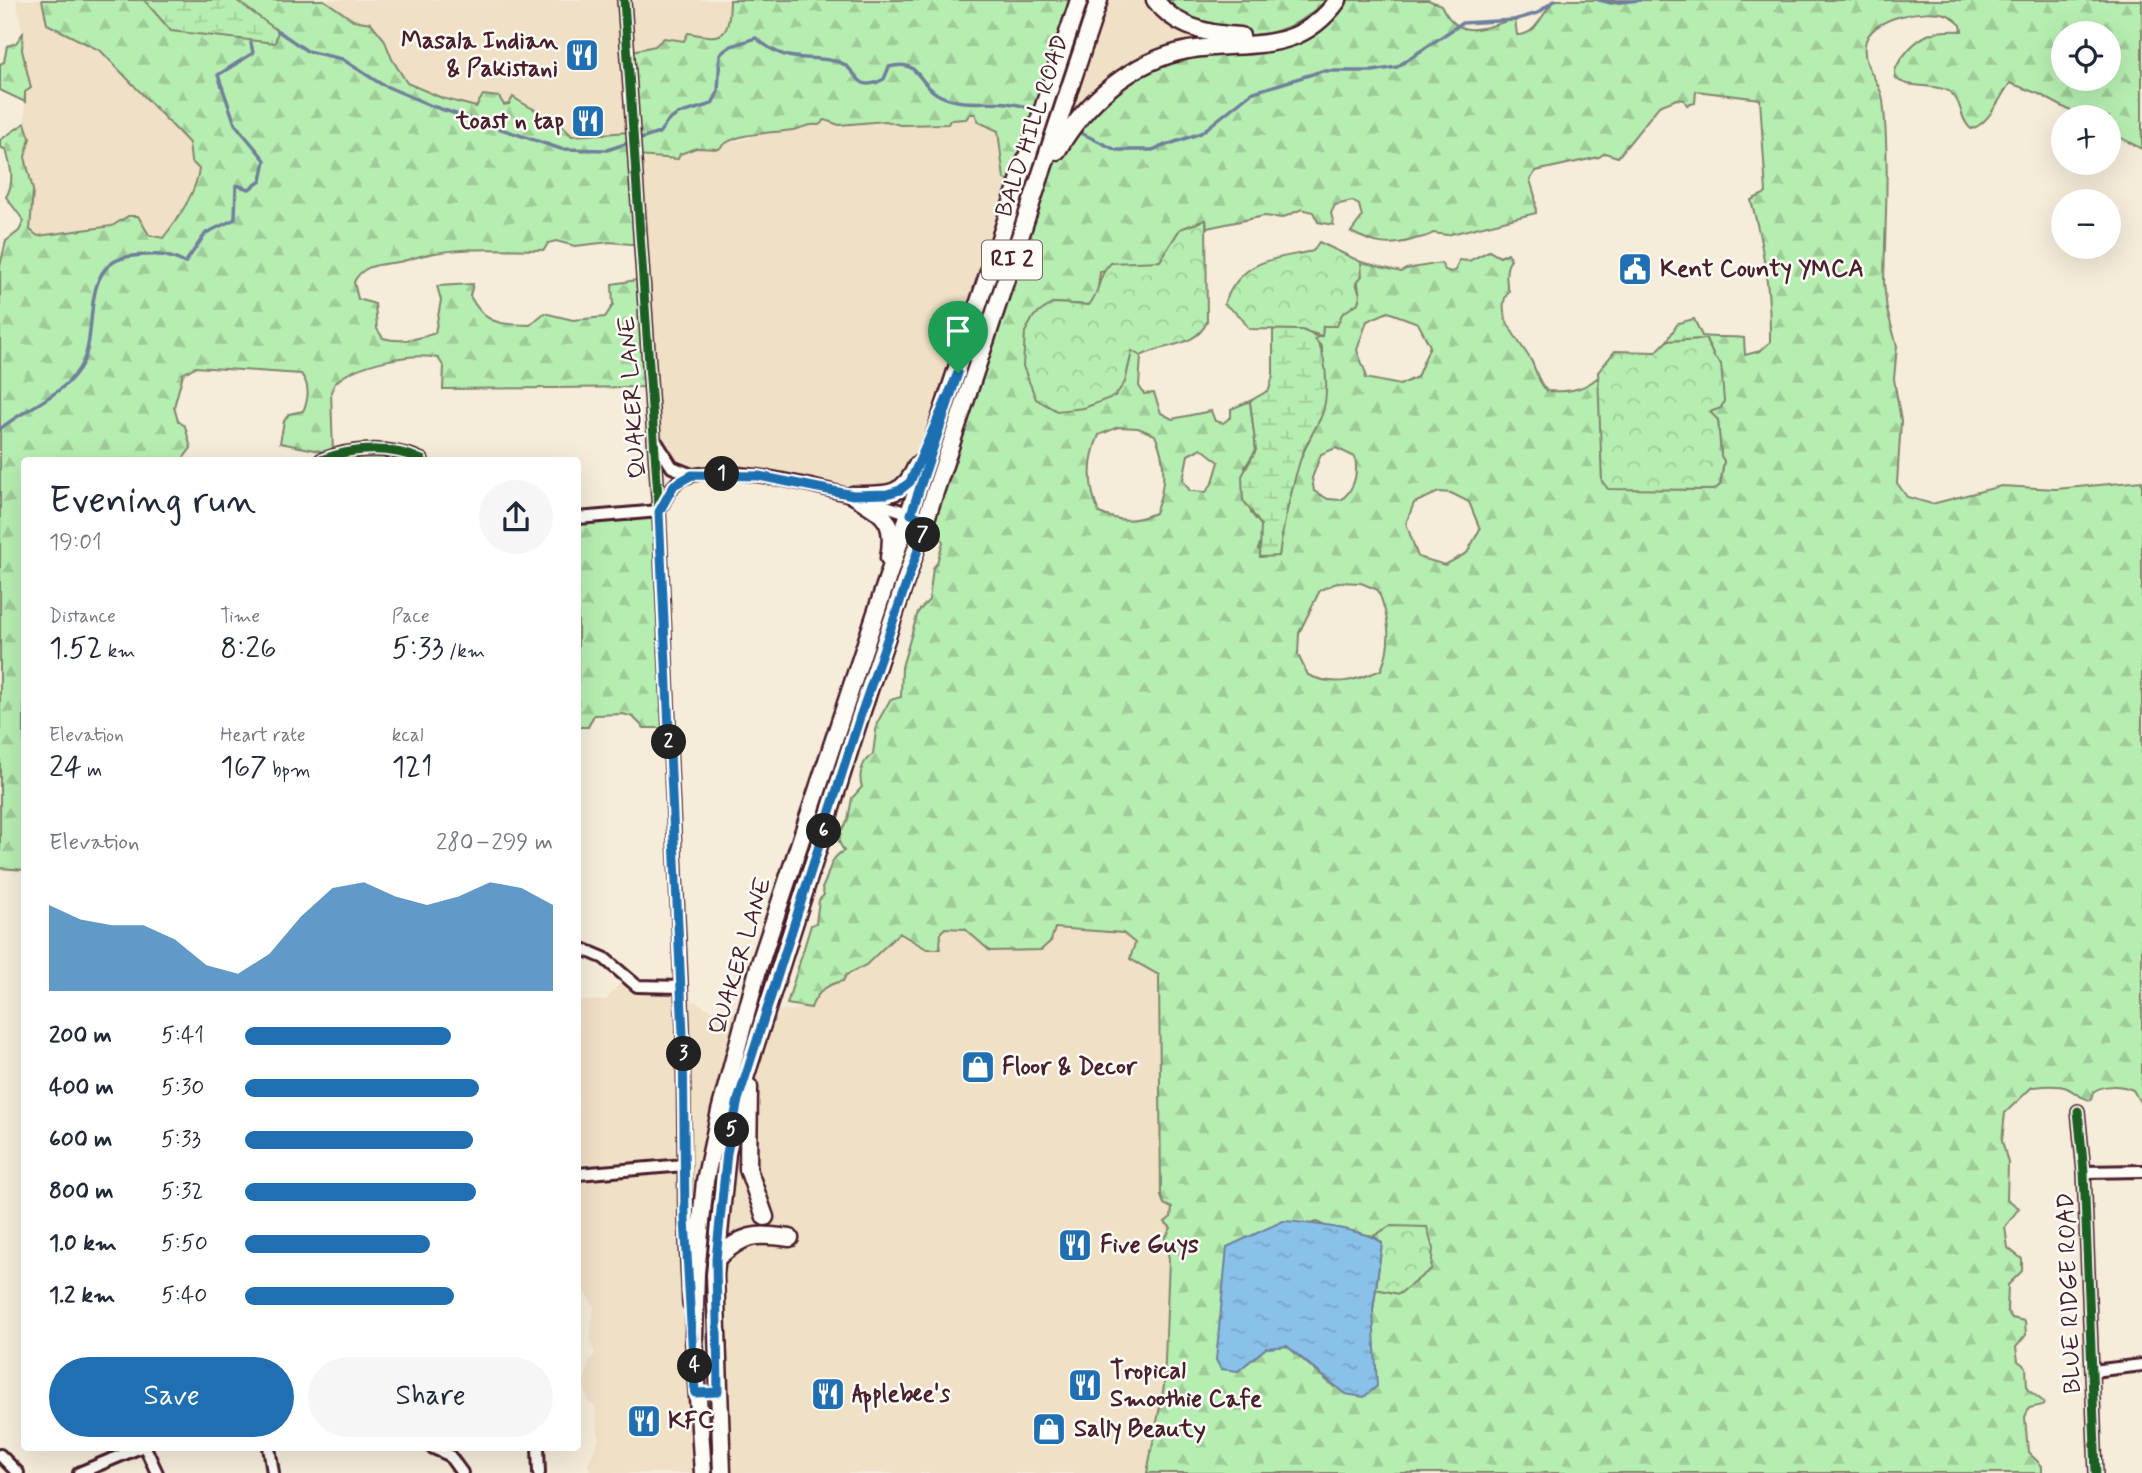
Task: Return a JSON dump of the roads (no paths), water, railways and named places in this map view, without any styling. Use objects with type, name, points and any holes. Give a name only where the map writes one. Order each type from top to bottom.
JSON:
[{"type":"main road","name":"QUAKER LANE","points":[[703,1473],[695,1393],[696,1273],[705,1181],[720,1111],[759,966],[958,373],[1079,0]]},
{"type":"main road","name":"BALD HILL ROAD","points":[[716,1259],[723,1187],[736,1113],[751,1054],[1099,0]]},
{"type":"main road","points":[[1155,0],[1184,24],[1223,36],[1251,36],[1273,35],[1295,25],[1327,0]]},
{"type":"main road","points":[[1034,197],[1071,127],[1093,101],[1123,77],[1161,58],[1222,46],[1275,44],[1309,29],[1338,0]]},
{"type":"main road","points":[[853,495],[887,494],[900,490],[910,482],[958,373]]},
{"type":"main road","points":[[853,495],[881,513],[890,524],[892,539],[880,606]]},
{"type":"main road","points":[[751,1054],[748,1169],[765,1217]]},
{"type":"main road","points":[[716,1259],[738,1240],[750,1236],[789,1238]]},
{"type":"main road","name":"RI 2","points":[[716,1259],[722,1473]]},
{"type":"main road","points":[[695,1393],[718,1392]]},
{"type":"street","name":"QUAKER LANE","points":[[624,0],[659,512],[681,987],[688,1291],[694,1338]]},
{"type":"street","points":[[653,430],[666,460],[692,475],[759,476],[853,495],[928,521]]},
{"type":"street","points":[[328,457],[366,450],[395,451],[413,457]]},
{"type":"street","points":[[581,517],[659,512],[674,485],[692,475]]},
{"type":"street","points":[[581,948],[604,958],[637,986],[681,987]]},
{"type":"street","name":"BLUE RIDGE ROAD","points":[[2078,1111],[2084,1172],[2096,1473]]},
{"type":"street","points":[[581,1174],[684,1166]]},
{"type":"street","points":[[2084,1172],[2142,1171]]},
{"type":"street","points":[[2093,1371],[2142,1365]]},
{"type":"street","points":[[79,1473],[133,1451]]},
{"type":"street","points":[[145,1451],[157,1473]]},
{"type":"street","points":[[269,1451],[272,1473]]},
{"type":"street","points":[[440,1451],[449,1455],[462,1473]]},
{"type":"street","points":[[538,1451],[539,1473]]},
{"type":"street","points":[[0,1455],[18,1473]]},
{"type":"water","points":[[1283,1221],[1364,1234],[1382,1243],[1373,1310],[1377,1386],[1364,1397],[1345,1394],[1287,1346],[1266,1348],[1238,1371],[1221,1369],[1216,1360],[1227,1247]]},
{"type":"waterway","points":[[1075,130],[1116,150],[1152,150],[1201,133],[1251,93],[1322,71],[1373,71],[1397,67],[1462,23],[1514,20],[1538,13],[1555,0]]},
{"type":"waterway","points":[[1599,0],[1611,3],[1640,0]]},
{"type":"waterway","points":[[278,31],[307,51],[342,59],[381,84],[432,106],[561,149],[607,150],[659,133],[668,121],[678,114],[712,104],[718,92],[720,54],[731,46],[756,38],[788,56],[839,62],[867,84],[884,79],[889,67],[906,66],[912,68],[937,94],[948,99],[1008,103],[1033,110]]},
{"type":"waterway","points":[[0,429],[57,392],[76,373],[88,348],[94,298],[105,270],[116,261],[133,256],[160,255],[185,263],[206,233],[235,219],[236,185],[249,189],[261,181],[265,160],[235,124],[218,75],[253,53],[251,43]]},
{"type":"place","name":"Masala Indian & Pakistani","points":[[582,55]]},
{"type":"place","name":"toast n tap","points":[[588,121]]},
{"type":"place","name":"Kent County YMCA","points":[[1635,269]]},
{"type":"place","name":"Floor & Decor","points":[[978,1067]]},
{"type":"place","name":"Five Guys","points":[[1075,1245]]},
{"type":"place","name":"Tropical Smoothie Cafe","points":[[1085,1385]]},
{"type":"place","name":"Applebee's","points":[[828,1394]]},
{"type":"place","name":"KFC","points":[[644,1421]]},
{"type":"place","name":"Sally Beauty","points":[[1049,1429]]}]
